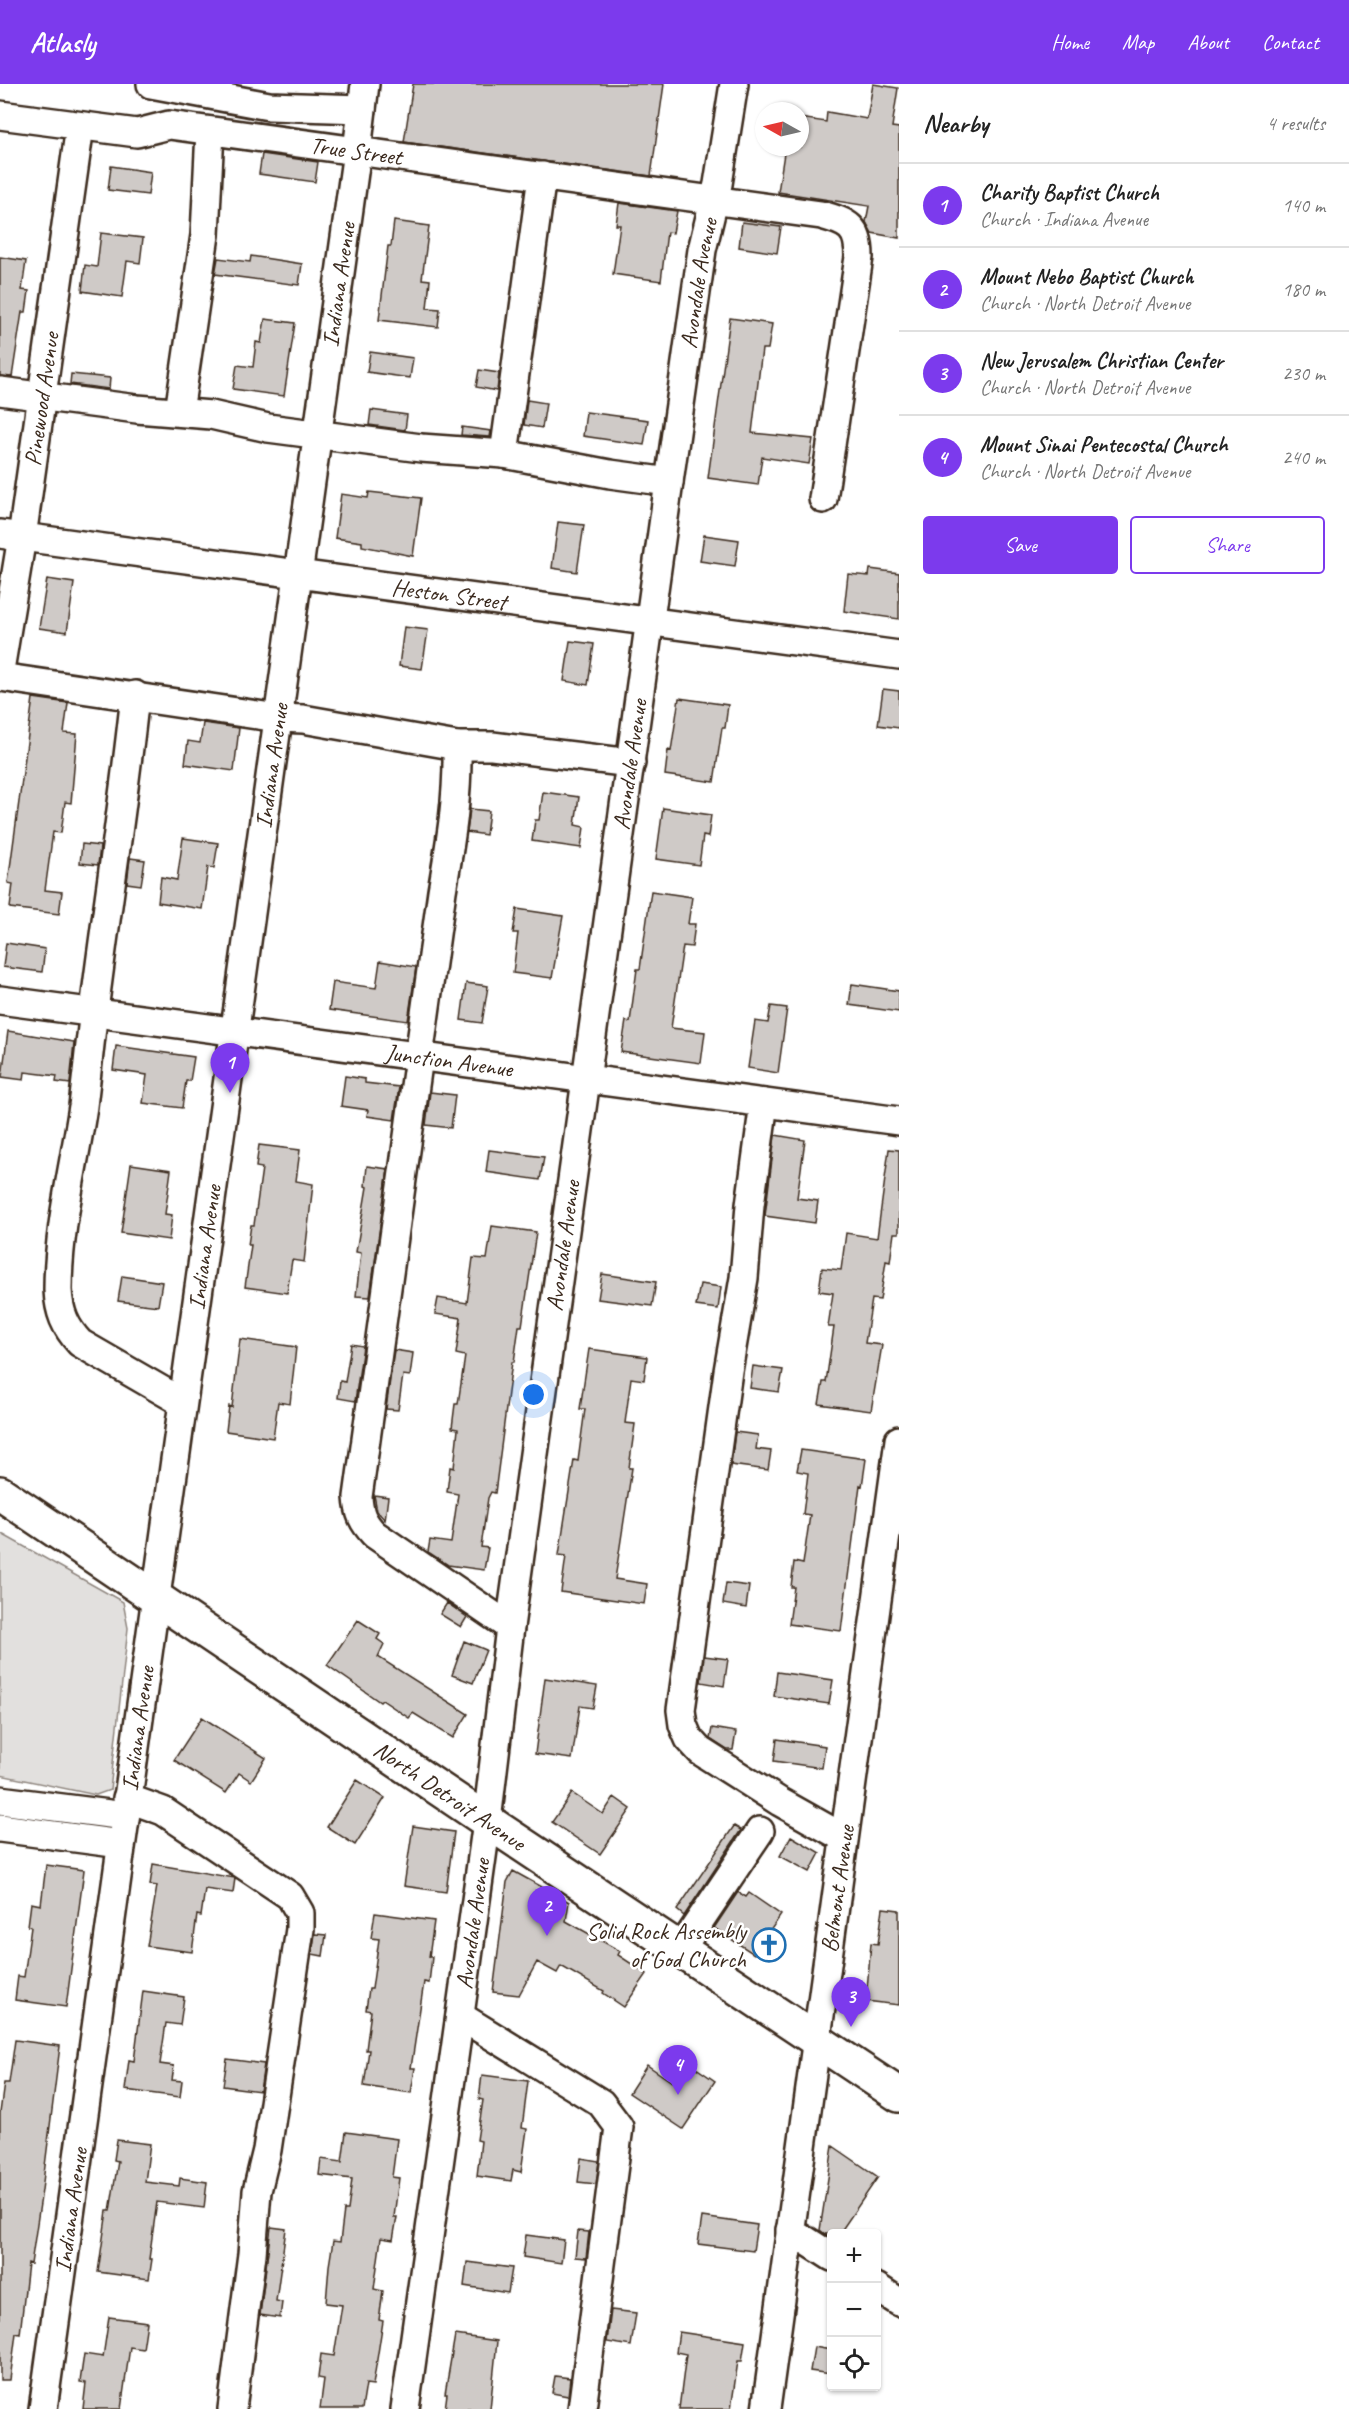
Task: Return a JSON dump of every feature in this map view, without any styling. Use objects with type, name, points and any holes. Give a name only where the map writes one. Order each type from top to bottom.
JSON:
[{"type":"main road","name":"North Detroit Avenue","points":[[0,1493],[899,2095]]},
{"type":"street","points":[[151,84],[270,106],[363,96]]},
{"type":"street","name":"Avondale Avenue","points":[[405,2409],[487,1821],[510,1627],[669,482],[702,250],[718,184],[734,84]]},
{"type":"street","name":"Indiana Avenue","points":[[43,2409],[363,96]]},
{"type":"street","name":"True Street","points":[[0,115],[137,133],[169,125],[713,200],[838,220],[853,229],[859,240],[859,257],[823,499]]},
{"type":"street","name":"Pinewood Avenue","points":[[0,670],[11,536],[41,396],[80,126]]},
{"type":"street","points":[[179,412],[205,235],[210,131]]},
{"type":"street","points":[[504,454],[542,176]]},
{"type":"street","points":[[0,391],[137,409],[211,415],[268,428],[421,448],[504,454],[610,474],[669,482]]},
{"type":"street","name":"Heston Street","points":[[11,536],[899,655]]},
{"type":"street","points":[[0,677],[303,719],[457,746],[492,746],[631,763]]},
{"type":"street","points":[[135,695],[123,806],[93,1013],[76,1155],[64,1211],[58,1291],[60,1311],[68,1330],[80,1343],[182,1402]]},
{"type":"street","points":[[457,746],[458,788],[454,821],[442,891],[358,1497],[363,1522],[374,1534],[510,1627]]},
{"type":"street","name":"Junction Avenue","points":[[0,1000],[899,1121]]},
{"type":"street","points":[[764,1103],[750,1205],[744,1278],[728,1371],[681,1710],[682,1725],[689,1739],[700,1751],[780,1802],[844,1838]]},
{"type":"street","name":"Belmont Avenue","points":[[766,2409],[899,1440]]},
{"type":"street","points":[[0,1800],[163,1811],[290,1896],[300,1913],[300,1929],[267,2150],[257,2191],[252,2253],[232,2409]]},
{"type":"street","points":[[0,1828],[121,1844]]},
{"type":"street","points":[[680,1950],[760,1832]]},
{"type":"street","points":[[460,2016],[601,2103],[619,2127],[582,2409]]},
{"type":"street","points":[[790,2230],[827,2255]]},
{"type":"street","points":[[881,2290],[899,2302]]},
{"type":"shaded area","points":[[0,1533],[123,1602],[128,1628],[110,1790],[96,1795],[0,1775]]},
{"type":"building","points":[[413,84],[664,84],[651,176],[404,142]]},
{"type":"building","points":[[873,84],[898,88],[892,127],[899,128],[899,238],[872,233],[866,222],[869,206],[778,192],[784,156],[809,156],[809,119],[826,122],[827,112],[867,119]]},
{"type":"building","points":[[262,154],[318,162],[315,182],[259,174]]},
{"type":"building","points":[[111,166],[151,172],[148,195],[108,190]]},
{"type":"building","points":[[619,203],[677,211],[673,233],[667,232],[661,281],[613,274],[620,225],[616,225]]},
{"type":"building","points":[[394,221],[429,226],[422,279],[430,280],[427,308],[440,309],[438,327],[379,320],[388,246],[391,246]]},
{"type":"building","points":[[742,222],[781,227],[777,253],[739,247]]},
{"type":"building","points":[[101,233],[143,238],[140,263],[127,261],[122,297],[82,291],[85,265],[97,267]]},
{"type":"building","points":[[251,256],[302,264],[299,285],[215,274],[218,258],[250,262]]},
{"type":"building","points":[[0,257],[26,261],[22,290],[29,291],[26,312],[22,312],[12,377],[0,376]]},
{"type":"building","points":[[730,318],[772,324],[768,349],[762,349],[752,433],[813,439],[809,464],[762,457],[758,485],[708,478]]},
{"type":"building","points":[[265,319],[295,323],[284,396],[233,389],[237,365],[253,367],[256,342],[261,343]]},
{"type":"building","points":[[370,352],[413,358],[410,378],[367,372]]},
{"type":"building","points":[[479,370],[499,373],[497,391],[476,387]]},
{"type":"building","points":[[71,374],[110,378],[109,389],[70,384]]},
{"type":"building","points":[[527,400],[546,403],[542,428],[524,425]]},
{"type":"building","points":[[371,410],[407,415],[405,430],[369,425]]},
{"type":"building","points":[[586,412],[648,420],[644,445],[583,436]]},
{"type":"building","points":[[462,427],[491,431],[490,437],[461,435]]},
{"type":"building","points":[[369,492],[421,498],[413,556],[362,546],[362,542],[335,538],[341,494],[368,498]]},
{"type":"building","points":[[558,522],[584,525],[577,572],[552,568]]},
{"type":"building","points":[[704,535],[739,540],[735,566],[700,561]]},
{"type":"building","points":[[870,569],[899,573],[899,619],[844,611],[848,574],[869,576]]},
{"type":"building","points":[[47,579],[74,583],[67,632],[39,628]]},
{"type":"building","points":[[404,627],[428,630],[422,669],[399,666]]},
{"type":"building","points":[[570,641],[594,644],[588,685],[564,681]]},
{"type":"building","points":[[883,689],[899,691],[899,728],[878,725]]},
{"type":"building","points":[[33,698],[68,703],[64,733],[77,734],[71,803],[65,802],[61,833],[53,832],[45,890],[62,892],[59,914],[10,908],[13,884],[8,883]]},
{"type":"building","points":[[679,698],[728,705],[714,782],[665,775]]},
{"type":"building","points":[[203,723],[239,728],[234,771],[185,764],[188,741],[200,743]]},
{"type":"building","points":[[543,792],[579,797],[575,825],[584,827],[581,848],[532,841],[535,820],[539,820]]},
{"type":"building","points":[[663,808],[711,815],[708,837],[703,836],[699,865],[656,859]]},
{"type":"building","points":[[470,809],[489,811],[486,835],[467,832]]},
{"type":"building","points":[[183,838],[218,843],[214,868],[208,867],[202,909],[158,902],[161,877],[177,880]]},
{"type":"building","points":[[82,844],[100,846],[98,865],[80,863]]},
{"type":"building","points":[[130,858],[145,860],[141,885],[127,883]]},
{"type":"building","points":[[651,891],[692,897],[688,924],[695,924],[692,947],[683,946],[671,1028],[705,1032],[701,1063],[621,1052],[626,1021],[630,1022],[637,969],[640,969]]},
{"type":"building","points":[[517,909],[563,916],[552,978],[513,973],[518,933],[513,933]]},
{"type":"building","points":[[6,943],[45,949],[42,972],[3,967]]},
{"type":"building","points":[[380,961],[416,967],[408,1021],[329,1010],[333,982],[376,988]]},
{"type":"building","points":[[466,983],[488,986],[482,1023],[461,1020]]},
{"type":"building","points":[[852,984],[899,991],[899,1012],[849,1005]]},
{"type":"building","points":[[771,1006],[787,1008],[778,1073],[748,1068],[755,1021],[768,1023]]},
{"type":"building","points":[[8,1031],[74,1042],[70,1084],[56,1082],[57,1076],[25,1072],[24,1080],[2,1077]]},
{"type":"building","points":[[116,1046],[194,1057],[190,1081],[186,1081],[182,1108],[143,1103],[147,1075],[113,1070]]},
{"type":"building","points":[[345,1076],[365,1079],[365,1083],[399,1087],[394,1120],[367,1116],[368,1110],[341,1106]]},
{"type":"building","points":[[430,1092],[455,1095],[451,1128],[426,1125]]},
{"type":"building","points":[[775,1135],[805,1140],[797,1198],[818,1201],[815,1223],[765,1216]]},
{"type":"building","points":[[259,1145],[300,1150],[296,1181],[313,1184],[304,1262],[292,1260],[287,1293],[245,1287],[251,1245],[248,1245],[251,1225],[254,1225],[262,1168],[256,1167]]},
{"type":"building","points":[[889,1149],[899,1150],[899,1233],[894,1233],[890,1262],[886,1261],[880,1300],[872,1299],[865,1343],[882,1345],[871,1411],[819,1404],[823,1382],[826,1382],[834,1327],[828,1327],[833,1293],[819,1291],[822,1268],[841,1270],[846,1233],[877,1238]]},
{"type":"building","points":[[489,1150],[544,1157],[540,1180],[486,1172]]},
{"type":"building","points":[[131,1164],[171,1170],[165,1214],[172,1215],[169,1240],[121,1233]]},
{"type":"building","points":[[367,1166],[388,1169],[370,1297],[356,1296],[361,1253],[356,1252],[367,1187],[365,1186]]},
{"type":"building","points":[[492,1226],[536,1232],[522,1326],[519,1326],[514,1362],[512,1362],[495,1493],[491,1492],[488,1498],[481,1547],[488,1548],[484,1570],[448,1565],[428,1552],[430,1540],[451,1543],[458,1494],[447,1492],[450,1467],[454,1468],[458,1429],[452,1428],[465,1356],[456,1354],[461,1318],[435,1314],[438,1298],[467,1303],[473,1258],[487,1259]]},
{"type":"building","points":[[602,1274],[656,1282],[652,1306],[598,1299]]},
{"type":"building","points":[[122,1276],[162,1282],[158,1306],[118,1301]]},
{"type":"building","points":[[700,1284],[721,1287],[718,1309],[696,1306]]},
{"type":"building","points":[[240,1339],[296,1347],[290,1404],[278,1402],[273,1438],[226,1431],[229,1406],[232,1407]]},
{"type":"building","points":[[351,1344],[363,1346],[355,1401],[338,1398],[340,1381],[345,1382]]},
{"type":"building","points":[[589,1349],[647,1357],[644,1380],[631,1378],[625,1423],[635,1424],[629,1468],[632,1468],[615,1579],[647,1584],[644,1604],[561,1592],[566,1556],[559,1555],[574,1460],[578,1461],[585,1409],[580,1409]]},
{"type":"building","points":[[394,1350],[413,1353],[410,1376],[403,1375],[398,1410],[386,1409]]},
{"type":"building","points":[[753,1366],[783,1370],[779,1392],[750,1388]]},
{"type":"building","points":[[735,1432],[758,1435],[756,1449],[771,1451],[768,1470],[731,1465]]},
{"type":"building","points":[[801,1450],[866,1459],[862,1486],[860,1485],[841,1631],[789,1624],[794,1587],[791,1587],[794,1562],[803,1564],[810,1515],[803,1514],[808,1473],[797,1471]]},
{"type":"building","points":[[374,1495],[388,1497],[385,1520],[377,1511]]},
{"type":"building","points":[[726,1583],[749,1586],[746,1608],[723,1604]]},
{"type":"building","points":[[447,1603],[467,1617],[461,1627],[440,1614]]},
{"type":"building","points":[[358,1620],[380,1634],[377,1639],[384,1644],[378,1657],[468,1714],[453,1738],[413,1713],[409,1718],[382,1700],[380,1702],[327,1665]]},
{"type":"building","points":[[464,1641],[486,1650],[473,1683],[452,1675]]},
{"type":"building","points":[[704,1656],[728,1659],[724,1686],[701,1682]]},
{"type":"building","points":[[777,1672],[833,1680],[829,1704],[774,1696]]},
{"type":"building","points":[[545,1678],[597,1686],[593,1708],[580,1706],[572,1759],[535,1754]]},
{"type":"building","points":[[202,1717],[266,1758],[251,1781],[239,1773],[226,1793],[174,1760]]},
{"type":"building","points":[[712,1728],[736,1732],[733,1750],[727,1750],[710,1739]]},
{"type":"building","points":[[777,1739],[825,1746],[822,1768],[774,1761]]},
{"type":"building","points":[[357,1780],[385,1798],[355,1845],[327,1827]]},
{"type":"building","points":[[572,1793],[603,1814],[614,1797],[631,1809],[600,1854],[552,1822]]},
{"type":"building","points":[[413,1826],[454,1832],[446,1892],[404,1886]]},
{"type":"building","points":[[734,1826],[741,1830],[684,1916],[677,1910]]},
{"type":"building","points":[[791,1836],[820,1853],[810,1872],[780,1856]]},
{"type":"building","points":[[153,1864],[235,1878],[233,1893],[205,1889],[201,1916],[197,1915],[192,1952],[147,1946],[157,1886],[150,1885]]},
{"type":"building","points":[[46,1865],[84,1870],[66,2007],[15,2000],[18,1976],[24,1977],[31,1927],[28,1926],[31,1903],[41,1905]]},
{"type":"building","points":[[513,1871],[569,1902],[566,1921],[620,1951],[618,1955],[647,1974],[624,2007],[603,1993],[604,1991],[561,1966],[557,1973],[537,1962],[519,1995],[493,1992],[507,1882]]},
{"type":"building","points":[[738,1892],[746,1897],[749,1893],[781,1915],[754,1954],[714,1928]]},
{"type":"building","points":[[883,1908],[899,1910],[899,2005],[866,2001],[871,1943],[878,1944]]},
{"type":"building","points":[[375,1913],[434,1921],[429,1957],[432,1957],[429,1983],[424,1982],[411,2068],[415,2068],[411,2093],[364,2086],[371,2011],[366,2010],[369,1989],[372,1989],[379,1939],[371,1938]]},
{"type":"building","points":[[315,1934],[326,1935],[323,1956],[312,1954]]},
{"type":"building","points":[[143,1991],[184,1997],[180,2025],[166,2023],[160,2064],[174,2066],[172,2080],[182,2081],[180,2097],[125,2090],[129,2060],[134,2061]]},
{"type":"building","points":[[15,2040],[60,2046],[42,2190],[31,2264],[28,2263],[20,2334],[16,2333],[10,2380],[0,2380],[0,2113],[4,2083],[9,2083]]},
{"type":"building","points":[[227,2059],[264,2064],[260,2091],[223,2086]]},
{"type":"building","points":[[686,2061],[715,2081],[683,2129],[629,2093],[647,2065],[672,2082]]},
{"type":"building","points":[[482,2075],[528,2081],[522,2128],[527,2129],[521,2172],[513,2170],[511,2181],[477,2176],[481,2141],[477,2140],[483,2100],[479,2099]]},
{"type":"building","points":[[346,2132],[397,2139],[392,2177],[399,2178],[394,2217],[397,2217],[393,2240],[381,2238],[374,2289],[383,2291],[379,2320],[383,2321],[373,2385],[366,2384],[362,2409],[320,2409],[324,2379],[318,2378],[321,2354],[334,2356],[342,2305],[326,2303],[329,2266],[333,2241],[340,2242],[344,2210],[348,2210],[352,2179],[319,2175],[321,2159],[342,2162]]},
{"type":"building","points":[[117,2140],[150,2144],[145,2182],[179,2186],[180,2178],[207,2182],[204,2208],[157,2202],[149,2259],[152,2259],[149,2279],[98,2272],[107,2211],[110,2211],[118,2161],[114,2160]]},
{"type":"building","points":[[833,2146],[878,2177],[842,2229],[827,2229],[827,2234],[820,2230]]},
{"type":"building","points":[[581,2158],[599,2161],[596,2184],[578,2182]]},
{"type":"building","points":[[702,2217],[757,2225],[753,2251],[698,2244]]},
{"type":"building","points":[[271,2227],[286,2229],[276,2301],[282,2302],[280,2318],[260,2315]]},
{"type":"building","points":[[578,2231],[589,2232],[586,2258],[575,2257]]},
{"type":"building","points":[[526,2235],[564,2240],[561,2263],[523,2257]]},
{"type":"building","points":[[467,2262],[512,2268],[508,2293],[464,2286]]},
{"type":"building","points":[[611,2310],[636,2313],[631,2346],[607,2342]]},
{"type":"building","points":[[109,2317],[147,2322],[143,2349],[130,2347],[121,2409],[83,2409],[86,2383],[80,2382],[84,2354],[103,2357]]},
{"type":"building","points":[[679,2332],[745,2342],[742,2361],[738,2361],[731,2409],[679,2409],[686,2354],[676,2352]]},
{"type":"building","points":[[455,2335],[497,2341],[490,2409],[445,2409],[447,2394],[445,2394]]},
{"type":"building","points":[[814,2347],[827,2349],[827,2373],[810,2371]]},
{"type":"building","points":[[555,2376],[570,2378],[568,2396],[552,2393]]},
{"type":"place","name":"Charity Baptist Church","points":[[230,1093]]},
{"type":"place","name":"Mount Nebo Baptist Church","points":[[547,1936]]},
{"type":"place","name":"Solid Rock Assembly of God Church","points":[[769,1945]]},
{"type":"place","name":"New Jerusalem Christian Center","points":[[851,2027]]},
{"type":"place","name":"Mount Sinai Pentecostal Church","points":[[678,2095]]}]
